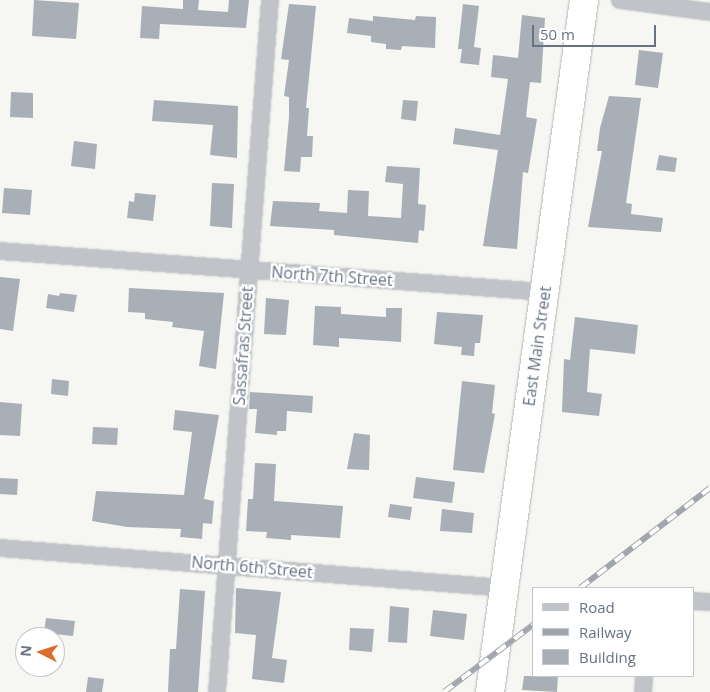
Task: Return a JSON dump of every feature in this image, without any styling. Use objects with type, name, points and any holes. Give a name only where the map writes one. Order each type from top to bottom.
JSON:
[{"type":"highway","name":"East Main Street","points":[[490,692],[584,0]]},
{"type":"street","name":"Sassafras Street","points":[[216,692],[270,0]]},
{"type":"street","points":[[620,0],[710,12]]},
{"type":"street","name":"North 7th Street","points":[[0,251],[544,292]]},
{"type":"street","name":"North 6th Street","points":[[0,548],[505,588]]},
{"type":"street","points":[[695,601],[710,602]]},
{"type":"street","points":[[642,692],[644,677]]},
{"type":"building","points":[[34,0],[79,3],[76,39],[32,36]]},
{"type":"building","points":[[183,0],[199,0],[198,10],[228,12],[229,0],[249,0],[246,28],[160,24],[159,39],[140,38],[142,6],[183,9]]},
{"type":"building","points":[[289,4],[316,6],[306,108],[309,108],[307,136],[313,136],[312,157],[301,157],[300,172],[284,171],[289,97],[284,96],[289,60],[281,59]]},
{"type":"building","points":[[463,4],[479,6],[474,47],[481,48],[479,65],[460,63],[462,49],[458,49]]},
{"type":"building","points":[[522,15],[545,18],[541,83],[530,82],[526,117],[537,119],[528,173],[523,172],[517,249],[483,246],[498,150],[453,144],[455,128],[500,135],[508,79],[491,77],[493,55],[518,58]]},
{"type":"building","points":[[373,16],[415,20],[416,16],[436,17],[435,48],[402,46],[401,50],[386,49],[386,44],[371,42],[371,36],[347,33],[349,18],[373,21]]},
{"type":"building","points":[[639,50],[663,53],[658,88],[635,85]]},
{"type":"building","points":[[11,92],[33,93],[33,118],[10,117]]},
{"type":"building","points":[[609,96],[641,98],[626,203],[632,204],[631,214],[663,218],[661,232],[588,227],[602,151],[597,151],[600,128]]},
{"type":"building","points":[[154,100],[238,106],[237,158],[210,155],[213,125],[152,121]]},
{"type":"building","points":[[403,100],[418,101],[416,121],[401,119]]},
{"type":"building","points":[[74,141],[97,144],[95,169],[71,166]]},
{"type":"building","points":[[659,155],[677,158],[675,172],[656,170]]},
{"type":"building","points":[[387,166],[420,168],[418,204],[426,205],[424,231],[419,230],[418,243],[334,235],[334,230],[270,226],[273,201],[320,203],[319,211],[347,213],[348,190],[369,191],[368,216],[401,218],[403,184],[385,182]]},
{"type":"building","points":[[212,183],[234,184],[232,228],[210,226]]},
{"type":"building","points":[[4,188],[32,190],[30,215],[2,213]]},
{"type":"building","points":[[135,193],[156,195],[153,221],[127,218],[129,201],[134,202]]},
{"type":"building","points":[[0,277],[20,279],[13,331],[0,329]]},
{"type":"building","points":[[129,288],[224,293],[216,369],[199,366],[204,331],[172,327],[173,322],[145,319],[145,313],[128,312]]},
{"type":"building","points":[[60,293],[77,295],[74,312],[46,308],[48,294],[59,296]]},
{"type":"building","points":[[266,298],[289,300],[286,335],[264,334]]},
{"type":"building","points":[[315,306],[341,307],[341,314],[386,317],[386,308],[402,308],[401,342],[339,338],[339,347],[313,345]]},
{"type":"building","points":[[437,312],[483,315],[480,343],[475,343],[474,356],[461,355],[462,347],[434,344]]},
{"type":"building","points":[[575,317],[638,325],[635,354],[590,349],[587,392],[602,394],[599,416],[562,412],[564,359],[570,360]]},
{"type":"building","points":[[52,379],[69,381],[68,396],[51,394]]},
{"type":"building","points":[[462,381],[495,385],[492,413],[495,414],[484,473],[453,470]]},
{"type":"building","points":[[250,392],[313,396],[312,413],[287,411],[286,431],[277,431],[277,435],[255,433],[257,409],[249,409]]},
{"type":"building","points":[[0,402],[22,404],[20,436],[0,435]]},
{"type":"building","points":[[175,410],[219,415],[204,499],[214,501],[212,524],[203,523],[202,539],[180,537],[181,529],[127,527],[92,521],[96,491],[184,495],[192,432],[173,430]]},
{"type":"building","points":[[93,427],[118,428],[117,445],[92,444]]},
{"type":"building","points":[[354,433],[370,435],[369,470],[347,469]]},
{"type":"building","points":[[255,463],[276,464],[274,501],[343,506],[340,538],[291,535],[291,540],[266,538],[267,532],[246,531],[248,499],[253,499]]},
{"type":"building","points":[[416,477],[455,482],[452,503],[413,498]]},
{"type":"building","points":[[0,478],[18,479],[17,495],[0,494]]},
{"type":"building","points":[[390,504],[412,507],[410,520],[388,517]]},
{"type":"building","points":[[442,509],[474,513],[472,533],[440,531]]},
{"type":"building","points":[[236,588],[281,592],[272,658],[287,660],[284,683],[252,679],[256,635],[235,633]]},
{"type":"building","points":[[180,589],[205,591],[198,692],[168,692],[170,649],[176,649]]},
{"type":"building","points":[[390,606],[409,608],[407,643],[388,642]]},
{"type":"building","points":[[433,610],[467,614],[464,640],[430,636]]},
{"type":"building","points":[[46,618],[75,621],[73,636],[65,635],[65,627],[45,627]]},
{"type":"building","points":[[350,628],[374,629],[372,652],[349,650]]},
{"type":"building","points":[[524,676],[558,677],[557,692],[522,690]]},
{"type":"building","points":[[88,677],[104,679],[102,692],[86,692]]},
{"type":"railway","points":[[581,587],[710,488]]},
{"type":"railway","points":[[444,692],[532,626]]}]
